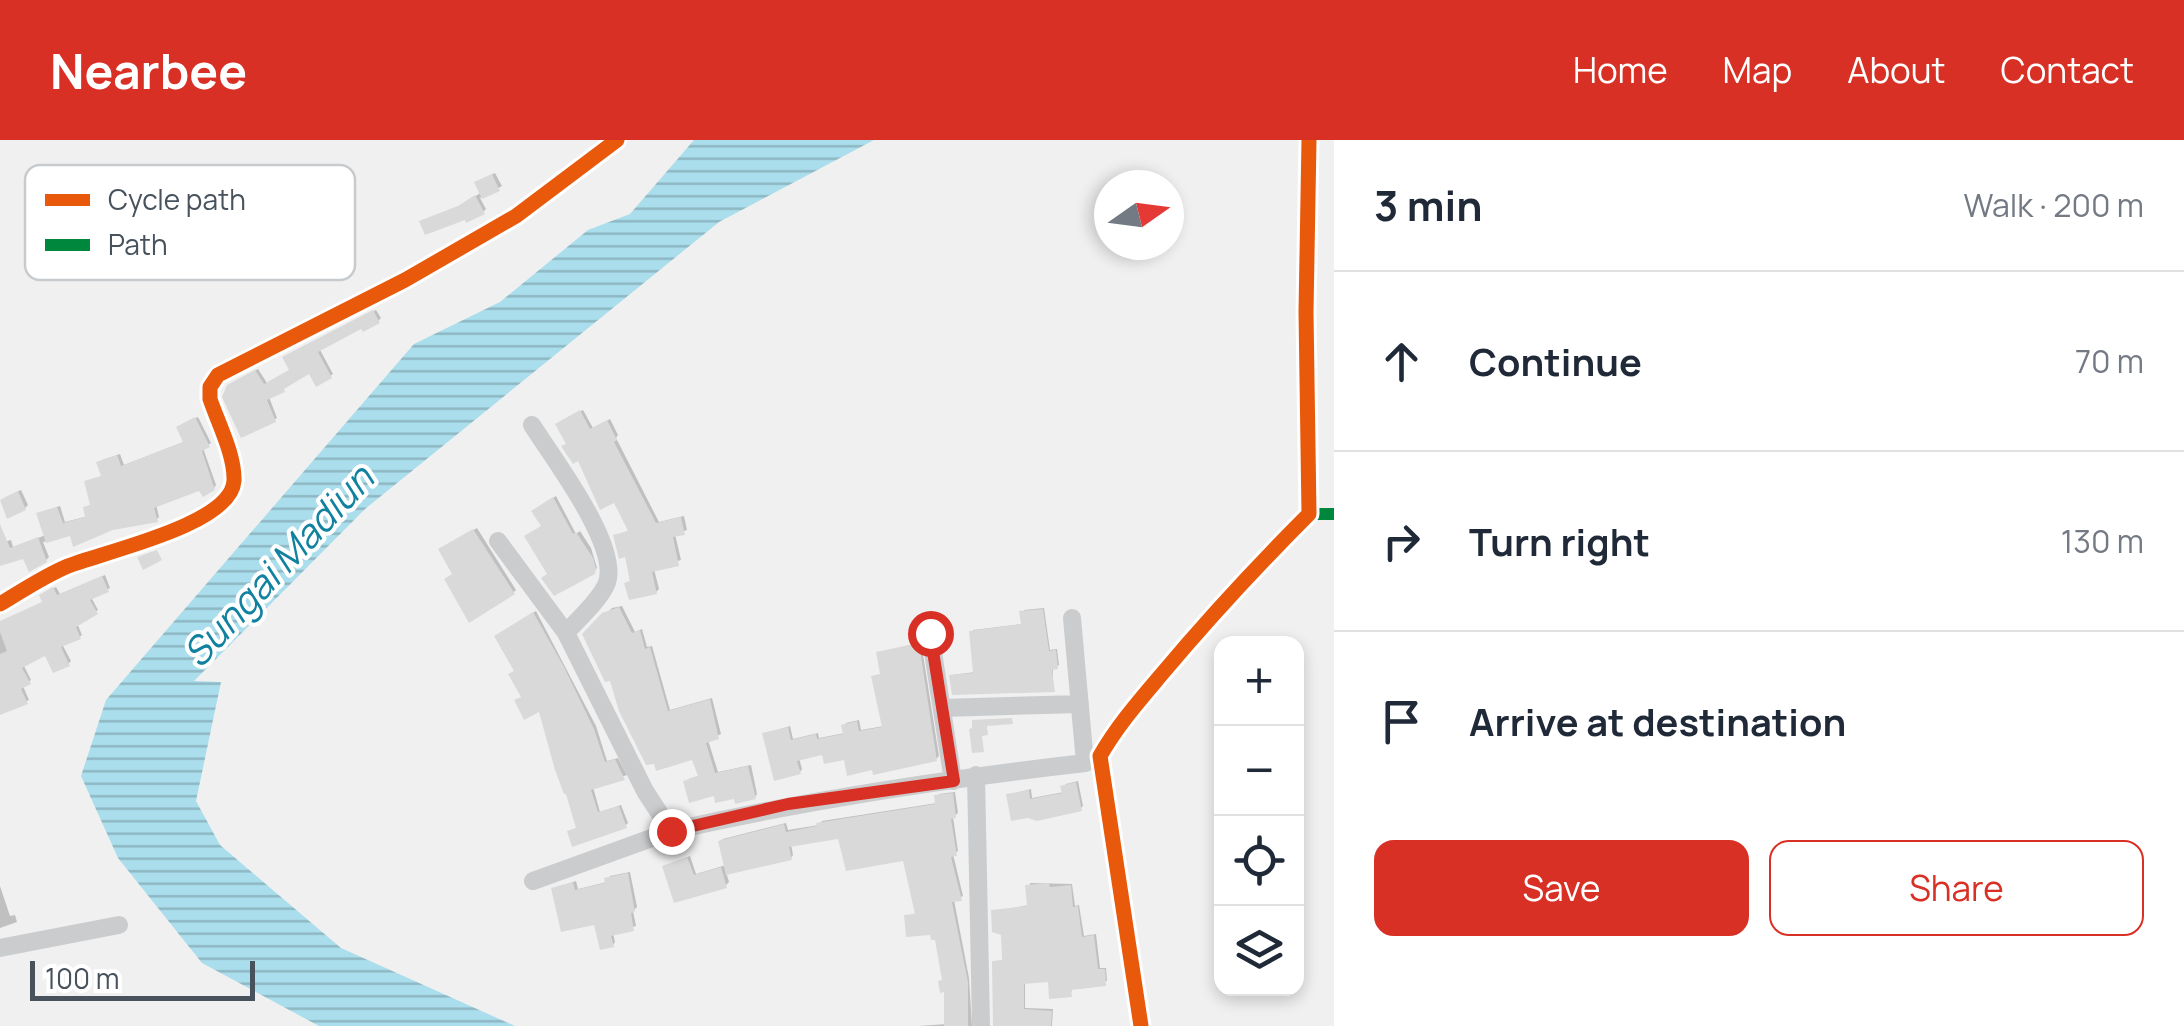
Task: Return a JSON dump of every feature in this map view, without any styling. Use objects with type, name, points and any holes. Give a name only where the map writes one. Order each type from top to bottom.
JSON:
[{"type":"street","points":[[533,881],[671,831],[788,804],[1092,759],[1247,575],[1308,514],[1309,140]]},
{"type":"street","points":[[0,604],[62,569],[153,538],[210,512],[229,496],[234,481],[210,399],[210,387],[218,375],[420,271],[516,216],[609,143]]},
{"type":"street","points":[[532,424],[600,535],[609,560],[607,584],[566,633]]},
{"type":"street","points":[[498,541],[566,633],[645,790],[671,831]]},
{"type":"street","points":[[1072,618],[1080,704],[1141,1026]]},
{"type":"street","points":[[930,633],[954,781]]},
{"type":"street","points":[[942,708],[1080,704]]},
{"type":"street","points":[[976,775],[981,1026]]},
{"type":"street","points":[[0,948],[119,925]]},
{"type":"water","name":"Sungai Madiun","points":[[694,140],[874,140],[719,222],[365,509],[194,681],[221,682],[196,801],[220,845],[341,948],[515,1026],[319,1026],[202,963],[118,858],[81,776],[106,700],[414,344],[500,302],[588,230],[630,214]]},
{"type":"building","points":[[492,174],[500,191],[482,199],[474,182]]},
{"type":"building","points":[[475,195],[485,214],[425,235],[419,221]]},
{"type":"building","points":[[373,310],[380,323],[318,352],[332,378],[316,387],[309,374],[267,400],[276,422],[241,438],[222,397],[227,385],[255,370],[264,384],[289,370],[282,357]]},
{"type":"building","points":[[580,410],[590,429],[607,420],[617,440],[614,442],[656,523],[681,517],[685,535],[673,537],[679,566],[652,572],[657,594],[629,600],[624,583],[630,581],[625,557],[619,559],[613,535],[628,531],[614,503],[600,510],[578,461],[573,464],[561,446],[566,444],[555,424]]},
{"type":"building","points":[[195,417],[210,447],[202,451],[215,490],[203,497],[199,491],[154,508],[158,522],[113,530],[73,547],[70,536],[46,543],[36,513],[57,507],[63,523],[85,517],[83,507],[90,505],[84,481],[101,476],[96,462],[117,455],[121,466],[183,442],[176,427]]},
{"type":"building","points":[[18,491],[26,510],[7,519],[0,500]]},
{"type":"building","points":[[553,497],[573,534],[576,532],[593,558],[596,569],[595,574],[554,596],[541,578],[547,574],[524,536],[541,526],[531,511]]},
{"type":"building","points":[[0,524],[10,548],[38,537],[47,562],[29,572],[23,559],[0,566]]},
{"type":"building","points":[[473,529],[515,594],[469,623],[444,579],[452,574],[438,549]]},
{"type":"building","points":[[157,550],[162,560],[143,570],[137,557]]},
{"type":"building","points":[[102,576],[109,592],[90,600],[98,614],[76,627],[81,639],[61,647],[70,666],[53,673],[45,656],[22,668],[31,684],[21,689],[28,704],[0,715],[0,654],[7,651],[0,621],[42,602],[39,595],[53,587],[57,595]]},
{"type":"building","points":[[619,607],[632,633],[640,630],[645,649],[650,647],[668,711],[710,699],[719,739],[706,743],[715,773],[748,766],[756,799],[715,803],[714,796],[689,803],[683,781],[698,776],[692,760],[656,771],[654,764],[646,765],[619,711],[610,681],[605,682],[582,634],[602,613]]},
{"type":"building","points":[[1043,609],[1049,651],[1056,650],[1058,669],[1052,670],[1055,692],[952,695],[949,675],[973,673],[969,631],[1021,624],[1019,611]]},
{"type":"building","points":[[533,612],[594,729],[605,762],[615,759],[625,780],[591,790],[598,812],[619,806],[627,828],[572,847],[567,831],[576,828],[539,712],[524,720],[514,700],[521,697],[508,674],[514,671],[494,636]]},
{"type":"building","points":[[919,643],[937,761],[873,775],[872,770],[847,776],[844,760],[824,764],[822,755],[797,761],[801,774],[774,781],[762,733],[788,727],[791,740],[816,734],[817,739],[843,734],[841,725],[857,721],[859,731],[882,727],[871,676],[880,674],[876,652]]},
{"type":"building","points":[[1012,718],[1013,724],[987,726],[988,735],[982,736],[984,752],[972,753],[972,720]]},
{"type":"building","points":[[1076,782],[1082,811],[1037,821],[1011,821],[1006,794],[1029,790],[1030,799],[1062,793],[1060,786]]},
{"type":"building","points":[[953,793],[956,818],[951,819],[957,856],[951,857],[962,901],[952,902],[968,982],[968,1026],[944,1026],[944,992],[940,993],[938,981],[942,980],[935,940],[930,935],[906,937],[904,915],[915,914],[903,861],[846,871],[838,839],[789,847],[792,860],[726,875],[718,841],[784,824],[786,832],[817,826],[816,823],[935,804],[934,795]]},
{"type":"building","points":[[687,857],[694,875],[721,867],[727,888],[674,903],[662,866]]},
{"type":"building","points":[[628,873],[634,931],[611,936],[614,947],[600,950],[594,925],[561,932],[551,888],[573,882],[575,890]]},
{"type":"building","points":[[1049,883],[1050,887],[1071,885],[1082,937],[1094,935],[1098,969],[1105,969],[1106,986],[1071,990],[1072,997],[1049,999],[1048,982],[1024,984],[1024,1009],[1052,1011],[1051,1026],[993,1026],[992,961],[1002,960],[1001,935],[992,932],[991,910],[1027,906],[1025,885]]},
{"type":"marked path","points":[[1309,514],[1334,514]]},
{"type":"cycle path","points":[[0,604],[68,566],[163,535],[212,511],[227,497],[234,481],[229,450],[210,399],[210,387],[218,375],[405,280],[516,216],[617,140]]},
{"type":"cycle path","points":[[1141,1026],[1100,756],[1179,654],[1309,514],[1306,312],[1309,140]]},
{"type":"route","points":[[671,831],[788,804],[954,781],[930,633]]}]
